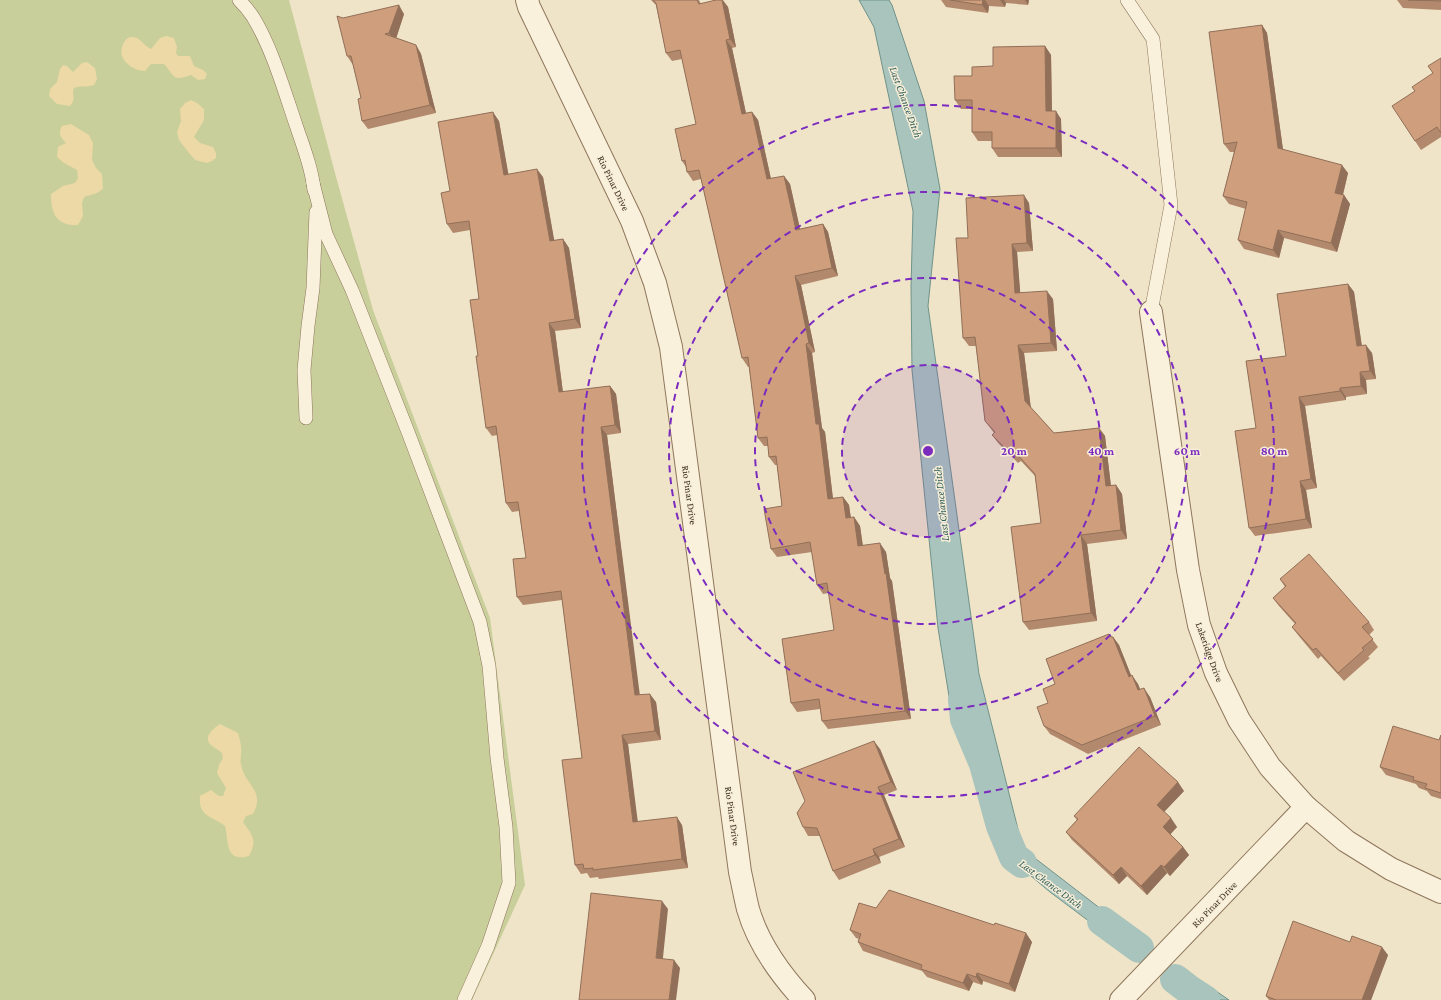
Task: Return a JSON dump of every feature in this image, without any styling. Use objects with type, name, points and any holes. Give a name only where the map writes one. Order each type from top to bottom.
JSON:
[{"type":"street","name":"Rio Pinar Drive","points":[[527,0],[632,221],[655,283],[671,347],[740,872],[749,910],[763,945],[784,978],[804,1000]]},
{"type":"street","name":"Lakeridge Drive","points":[[1152,312],[1187,562],[1199,625],[1216,673],[1239,720],[1270,767],[1306,807],[1346,841],[1391,869],[1441,892]]},
{"type":"street","name":"Rio Pinar Drive","points":[[1121,1000],[1306,807]]},
{"type":"lane","points":[[239,0],[252,16],[265,42],[284,91],[304,151],[326,234],[352,290],[480,622],[489,666],[497,758],[506,827],[509,883],[488,946],[464,1000]]},
{"type":"lane","points":[[1127,0],[1153,39],[1171,205],[1152,312]]},
{"type":"lane","points":[[306,418],[304,370],[315,258],[316,218],[313,183]]},
{"type":"green space","points":[[0,0],[289,0],[373,310],[490,618],[525,885],[472,1000],[0,1000]]},
{"type":"sand","points":[[166,36],[174,38],[177,47],[176,53],[178,56],[190,56],[194,66],[203,70],[207,74],[205,79],[198,80],[191,75],[180,78],[174,77],[164,64],[151,64],[145,71],[138,70],[128,65],[122,56],[123,44],[130,37],[135,37],[151,49],[160,38]]},
{"type":"sand","points":[[87,62],[95,68],[97,79],[94,85],[74,88],[74,99],[70,106],[57,104],[49,96],[50,89],[57,82],[60,69],[63,65],[67,66],[73,72],[82,63]]},
{"type":"sand","points":[[191,100],[204,109],[204,120],[194,137],[200,143],[213,147],[216,153],[216,158],[207,163],[195,160],[179,140],[177,132],[181,121],[180,109],[185,103]]},
{"type":"sand","points":[[71,124],[89,135],[93,143],[92,160],[96,168],[102,174],[103,189],[97,193],[84,197],[82,203],[83,216],[78,225],[71,225],[60,221],[56,217],[51,201],[51,194],[63,186],[75,183],[78,178],[77,170],[64,163],[57,157],[58,147],[66,143],[60,135],[61,128],[62,126]]},
{"type":"sand","points":[[220,724],[238,733],[241,746],[241,762],[243,771],[256,793],[256,806],[253,814],[246,816],[243,822],[253,838],[253,846],[249,856],[235,856],[231,853],[225,826],[207,815],[201,808],[200,796],[211,790],[219,796],[223,796],[226,788],[217,773],[223,758],[222,753],[211,745],[208,739],[210,733]]},
{"type":"water","points":[[859,0],[889,0],[924,101],[940,189],[928,306],[979,674],[1023,849],[1140,939],[1130,952],[1050,892],[1012,860],[974,739],[953,721],[938,628],[912,370],[911,287],[913,211],[874,27]]},
{"type":"water","points":[[1200,980],[1229,1000],[1201,1000],[1189,992]]},
{"type":"building","points":[[653,0],[697,0],[699,4],[722,0],[730,39],[726,40],[742,114],[752,112],[767,179],[784,176],[796,230],[823,224],[832,268],[795,276],[809,343],[806,344],[816,424],[819,424],[828,499],[843,497],[846,518],[854,517],[858,546],[880,543],[885,574],[886,573],[905,711],[822,721],[819,699],[791,703],[782,639],[834,630],[827,583],[817,585],[810,542],[771,549],[764,509],[782,506],[776,456],[769,457],[767,437],[758,438],[748,357],[742,358],[699,170],[687,172],[685,160],[682,161],[675,129],[696,124],[680,50],[666,53],[656,3]]},
{"type":"building","points":[[950,0],[983,0],[982,5]]},
{"type":"building","points":[[1408,0],[1441,0],[1441,1]]},
{"type":"building","points":[[399,5],[389,33],[385,34],[416,45],[430,105],[362,121],[358,99],[361,98],[351,56],[347,56],[337,16],[343,18]]},
{"type":"building","points":[[1262,25],[1278,148],[1342,165],[1335,193],[1344,195],[1331,243],[1278,230],[1273,250],[1238,240],[1247,202],[1223,196],[1237,142],[1224,144],[1209,32]]},
{"type":"building","points":[[1045,46],[1046,111],[1056,111],[1056,148],[992,148],[992,132],[972,132],[972,100],[955,100],[954,76],[972,76],[972,67],[993,66],[993,47]]},
{"type":"building","points":[[1441,58],[1441,133],[1437,127],[1415,141],[1392,106],[1415,91],[1412,87],[1433,73],[1428,66]]},
{"type":"building","points":[[493,112],[504,175],[537,169],[550,241],[563,239],[575,319],[549,323],[559,392],[610,386],[615,425],[601,427],[635,695],[650,694],[655,731],[622,735],[633,822],[677,817],[682,859],[593,870],[593,868],[584,869],[583,864],[575,865],[562,760],[582,758],[561,591],[517,597],[513,559],[526,558],[518,502],[506,503],[496,426],[486,428],[470,300],[479,299],[469,221],[447,224],[441,193],[450,191],[438,122]]},
{"type":"building","points":[[1024,195],[1027,243],[1012,244],[1015,293],[1047,291],[1051,343],[1018,345],[1025,401],[1054,433],[1099,428],[1106,486],[1116,485],[1121,530],[1081,535],[1091,613],[1023,622],[1011,527],[1041,523],[1035,474],[1015,452],[1012,455],[992,435],[995,432],[985,421],[975,337],[963,338],[956,238],[968,238],[966,198]]},
{"type":"building","points":[[1348,284],[1357,346],[1366,345],[1370,371],[1360,372],[1361,386],[1340,388],[1340,391],[1299,397],[1311,479],[1300,481],[1306,519],[1249,528],[1235,431],[1256,428],[1246,361],[1286,356],[1277,294]]},
{"type":"building","points":[[1309,554],[1369,622],[1362,627],[1373,639],[1362,648],[1364,650],[1338,673],[1316,648],[1313,650],[1292,627],[1296,623],[1273,598],[1286,586],[1280,579]]},
{"type":"building","points":[[1109,634],[1113,637],[1129,677],[1132,675],[1138,690],[1144,688],[1155,716],[1082,745],[1044,726],[1037,707],[1048,703],[1043,689],[1055,684],[1046,659]]},
{"type":"building","points":[[1393,726],[1439,740],[1441,735],[1441,793],[1425,788],[1427,784],[1413,780],[1414,777],[1380,767]]},
{"type":"building","points":[[874,741],[891,782],[878,787],[899,839],[873,849],[875,855],[833,871],[817,828],[803,827],[797,813],[805,801],[793,772]]},
{"type":"building","points":[[1139,747],[1178,782],[1157,805],[1171,818],[1163,827],[1183,847],[1164,867],[1161,865],[1141,886],[1121,867],[1113,875],[1066,832],[1078,819],[1074,816]]},
{"type":"building","points":[[889,890],[994,925],[995,923],[1026,933],[1009,984],[977,973],[976,977],[967,974],[963,983],[921,969],[922,965],[858,942],[861,934],[850,930],[859,903],[876,908]]},
{"type":"building","points":[[591,893],[662,901],[656,958],[674,960],[669,1000],[579,1000]]},
{"type":"building","points":[[1293,921],[1350,942],[1352,936],[1382,947],[1362,1000],[1276,1000],[1266,996]]},
{"type":"waterway","name":"Last Chance Ditch","points":[[963,700],[965,719],[984,764],[1001,826],[1014,857],[1022,863]]},
{"type":"waterway","name":"Last Chance Ditch","points":[[1102,921],[1139,948]]},
{"type":"waterway","name":"Last Chance Ditch","points":[[1175,979],[1205,1000]]}]
